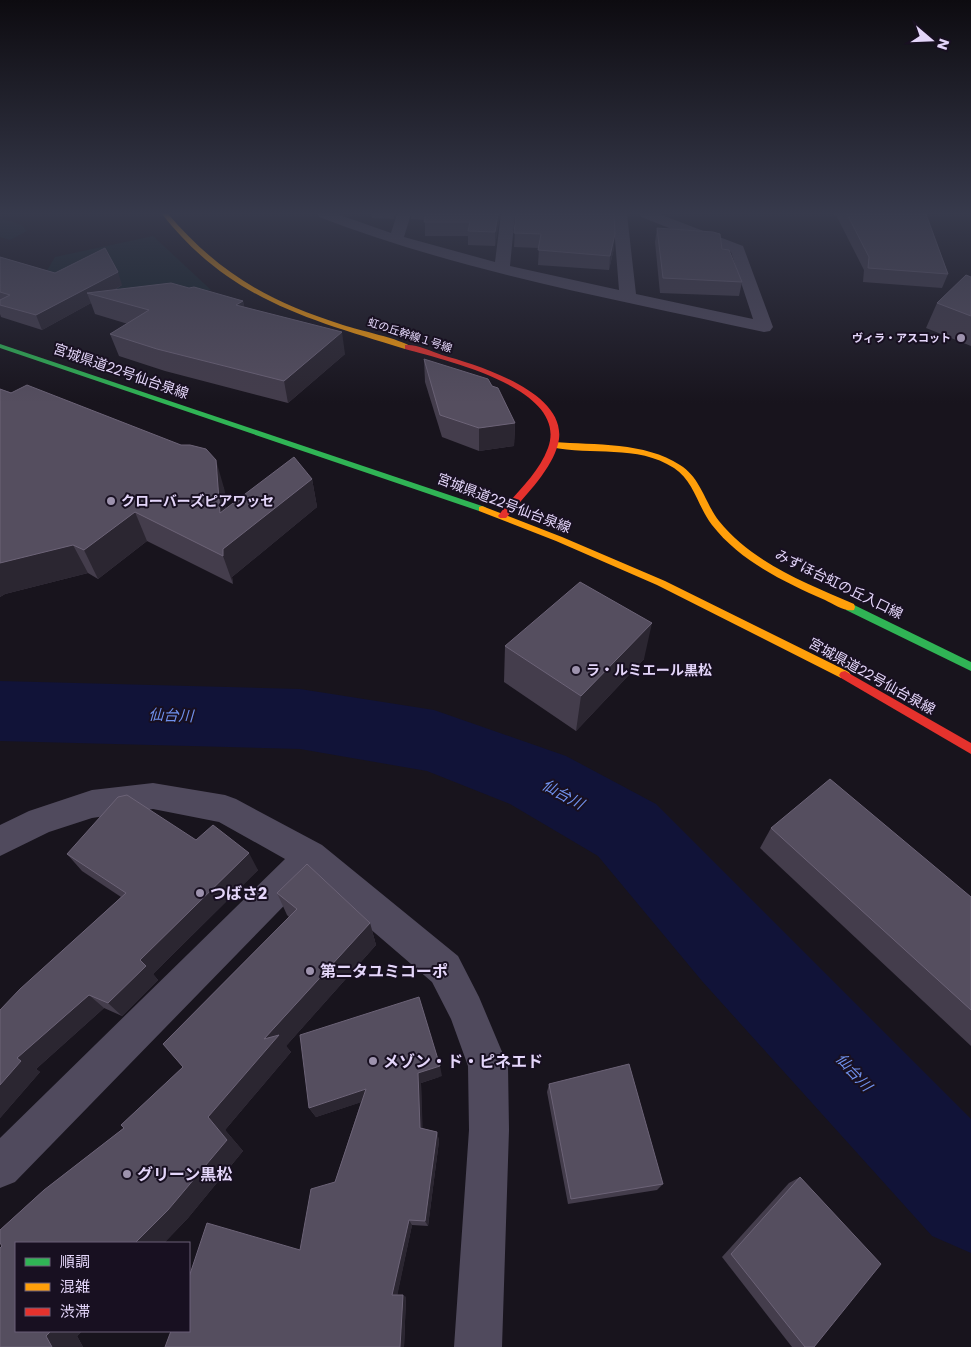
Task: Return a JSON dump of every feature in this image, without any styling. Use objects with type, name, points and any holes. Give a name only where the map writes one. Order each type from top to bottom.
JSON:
[{"type":"street","name":"虹の丘幹線１号線","points":[[231,277],[269,299],[325,321],[481,371],[523,388],[548,409],[556,429],[554,444]]},
{"type":"street","points":[[536,277],[764,327],[747,277]]},
{"type":"street","points":[[626,277],[628,298]]},
{"type":"street","name":"宮城県道22号仙台泉線","points":[[0,346],[503,516],[576,546],[687,596],[851,678],[971,749]]},
{"type":"street","points":[[503,516],[534,480],[554,444]]},
{"type":"street","name":"みずほ台虹の丘入口線","points":[[554,444],[637,452],[668,461],[686,474],[697,486],[703,502],[721,530],[741,548],[770,569],[912,636],[971,667]]},
{"type":"street","points":[[0,842],[40,821],[92,804],[153,796],[224,808],[310,856],[445,969],[466,1010],[488,1066],[489,1130],[478,1347]]},
{"type":"street","points":[[0,1167],[310,856]]},
{"type":"shaded area","points":[[43,277],[197,277],[211,290],[143,303]]},
{"type":"building","points":[[0,277],[109,277],[36,315],[0,305],[0,300],[10,295],[0,292]]},
{"type":"building","points":[[740,277],[742,282],[663,278]]},
{"type":"building","points":[[964,277],[971,277],[971,316],[937,303]]},
{"type":"building","points":[[171,283],[189,288],[194,287],[243,301],[236,305],[342,332],[284,381],[157,349],[110,334],[149,310],[87,293]]},
{"type":"building","points":[[424,359],[488,379],[492,386],[498,388],[515,423],[479,428],[440,415]]},
{"type":"building","name":"クローバーズピアワッセ","points":[[27,385],[181,445],[206,449],[216,460],[220,513],[294,457],[312,479],[223,549],[223,556],[135,512],[84,550],[73,545],[0,563],[0,389],[11,393]]},
{"type":"building","points":[[580,582],[652,623],[581,696],[505,646]]},
{"type":"building","points":[[830,779],[971,897],[971,1010],[771,828]]},
{"type":"building","points":[[127,795],[196,840],[213,825],[249,853],[140,960],[146,966],[108,1003],[89,995],[17,1058],[21,1061],[0,1085],[0,1010],[20,989],[126,893],[67,854],[118,797]]},
{"type":"building","points":[[307,864],[370,923],[264,1039],[279,1035],[208,1117],[227,1140],[168,1210],[136,1242],[15,1242],[15,1332],[50,1332],[46,1336],[52,1347],[0,1347],[0,1248],[2,1246],[0,1243],[0,1230],[44,1190],[124,1128],[121,1125],[183,1067],[163,1044],[297,909],[277,893]]},
{"type":"building","points":[[419,997],[440,1066],[418,1073],[420,1128],[437,1132],[425,1221],[409,1220],[392,1295],[403,1295],[400,1347],[165,1347],[171,1332],[190,1332],[190,1274],[207,1223],[300,1250],[311,1189],[335,1182],[366,1089],[309,1108],[300,1035]]},
{"type":"building","points":[[629,1064],[663,1184],[571,1199],[549,1084]]},
{"type":"building","points":[[800,1177],[881,1264],[814,1347],[805,1347],[731,1254]]},
{"type":"waterway","name":"仙台川","points":[[0,711],[300,719],[434,741],[538,780],[627,830],[735,949],[971,1197]]},
{"type":"traffic: fast","points":[[0,346],[482,509]]},
{"type":"traffic: fast","points":[[850,607],[971,667]]},
{"type":"traffic: slow","points":[[231,277],[274,302],[306,315],[408,347]]},
{"type":"traffic: slow","points":[[554,445],[626,450],[654,456],[678,467],[694,484],[715,522],[728,536],[752,556],[790,580],[850,607]]},
{"type":"traffic: slow","points":[[482,509],[559,539],[661,583],[845,675]]},
{"type":"traffic: jam","points":[[408,347],[448,358],[498,377],[521,389],[540,403],[552,419],[555,437],[548,458],[534,479],[503,516]]},
{"type":"traffic: jam","points":[[845,675],[971,749]]},
{"type":"place","name":"ヴィラ・アスコット","points":[[961,338]]},
{"type":"place","name":"クローバーズピアワッセ","points":[[111,501]]},
{"type":"place","name":"ラ・ルミエール黒松","points":[[576,670]]},
{"type":"place","name":"つばさ2","points":[[200,893]]},
{"type":"place","name":"第二タユミコーポ","points":[[310,971]]},
{"type":"place","name":"メゾン・ド・ピネエド","points":[[373,1061]]},
{"type":"place","name":"グリーン黒松","points":[[127,1174]]}]
